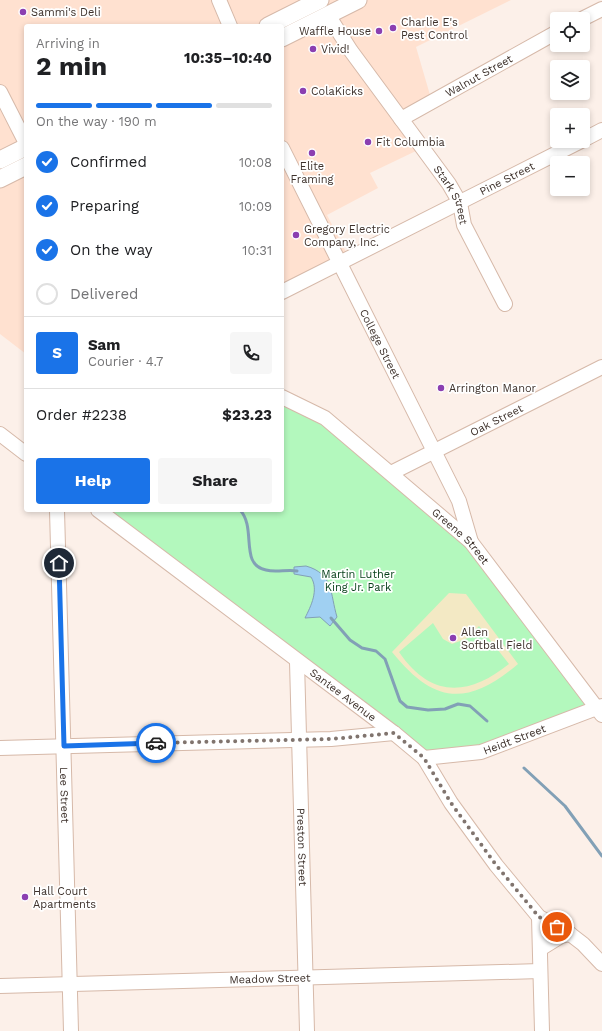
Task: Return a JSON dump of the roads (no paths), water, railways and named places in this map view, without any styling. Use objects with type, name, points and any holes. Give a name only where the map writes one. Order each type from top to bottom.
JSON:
[{"type":"main road","points":[[272,24],[320,0]]},
{"type":"main road","points":[[284,37],[358,0]]},
{"type":"main road","points":[[0,160],[24,148]]},
{"type":"main road","points":[[0,179],[24,167]]},
{"type":"street","points":[[219,0],[229,24]]},
{"type":"street","points":[[590,14],[600,8]]},
{"type":"street","name":"Stark Street","points":[[328,15],[351,50],[448,184],[460,203],[464,225],[505,304]]},
{"type":"street","name":"Walnut Street","points":[[401,119],[550,36]]},
{"type":"street","points":[[0,92],[24,139]]},
{"type":"street","name":"Pine Street","points":[[590,137],[602,130]]},
{"type":"street","name":"Pine Street","points":[[284,291],[568,148]]},
{"type":"street","name":"College Street","points":[[284,152],[459,501],[471,542]]},
{"type":"street","name":"Oak Street","points":[[391,474],[600,372]]},
{"type":"street","name":"Greene Street","points":[[284,398],[325,418],[471,542],[600,710]]},
{"type":"street","points":[[0,434],[24,449]]},
{"type":"street","name":"Lee Street","points":[[57,512],[71,1031]]},
{"type":"street","name":"Santee Avenue","points":[[101,512],[297,662],[394,733],[424,758],[451,803],[496,865],[539,917],[570,934],[583,944],[602,964]]},
{"type":"street","name":"Preston Street","points":[[297,662],[307,1031]]},
{"type":"street","name":"Heidt Street","points":[[424,758],[481,752],[600,710]]},
{"type":"street","points":[[0,748],[299,740],[394,733]]},
{"type":"street","points":[[539,917],[542,1031]]},
{"type":"street","points":[[540,949],[561,936],[570,934]]},
{"type":"street","name":"Meadow Street","points":[[0,986],[540,971]]},
{"type":"water","points":[[306,566],[322,574],[329,586],[337,617],[330,626],[320,617],[305,618],[313,598],[313,582],[311,577],[294,574],[294,567]]},
{"type":"waterway","points":[[241,512],[247,526],[250,554],[258,567],[270,571],[297,571]]},
{"type":"waterway","points":[[331,618],[350,640],[362,648],[376,651],[385,659],[400,701],[407,707],[428,710],[445,709],[458,704],[470,706],[487,721]]},
{"type":"waterway","points":[[524,768],[565,806],[602,856]]},
{"type":"place","name":"Sammi's Deli","points":[[23,12]]},
{"type":"place","name":"Charlie E's Pest Control","points":[[393,28]]},
{"type":"place","name":"Waffle House","points":[[379,31]]},
{"type":"place","name":"Vivid!","points":[[313,49]]},
{"type":"place","name":"ColaKicks","points":[[303,91]]},
{"type":"place","name":"Fit Columbia","points":[[368,142]]},
{"type":"place","name":"Elite Framing","points":[[312,153]]},
{"type":"place","name":"Gregory Electric Company, Inc.","points":[[296,235]]},
{"type":"place","name":"Arrington Manor","points":[[441,388]]},
{"type":"place","name":"Allen Softball Field","points":[[453,638]]},
{"type":"place","name":"Hall Court Apartments","points":[[25,897]]},
{"type":"park label","name":"Martin Luther King Jr. Park","points":[[358,580]]}]
